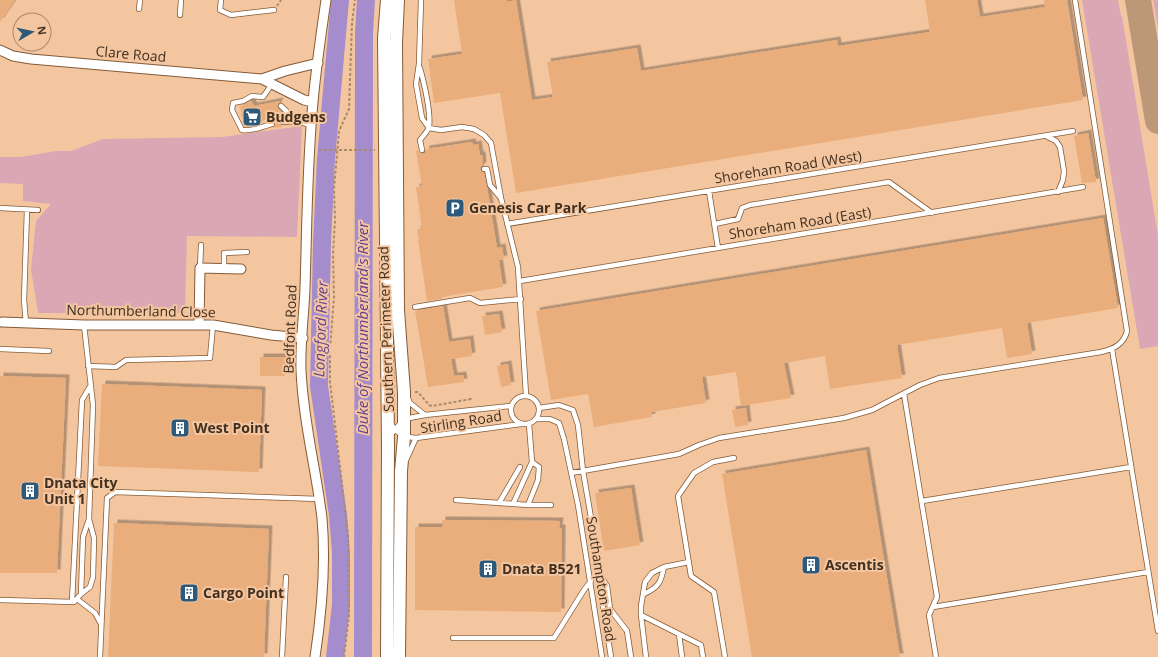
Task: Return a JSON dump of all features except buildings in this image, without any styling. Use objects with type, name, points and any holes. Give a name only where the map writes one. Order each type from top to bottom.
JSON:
[{"type":"street","name":"Bedfont Road","points":[[315,657],[324,563],[319,499],[303,399],[301,369],[311,125],[326,0]]},
{"type":"street","name":"Southern Perimeter Road","points":[[387,0],[384,38],[387,417],[391,434],[387,657]]},
{"type":"street","name":"Southern Perimeter Road","points":[[398,0],[396,43],[398,310],[405,390],[404,419],[410,438],[401,471],[400,657]]},
{"type":"street","name":"Clare Road","points":[[0,50],[13,56],[32,60],[262,79],[304,100],[313,102]]},
{"type":"street","name":"Clare Road","points":[[262,79],[276,73],[318,64]]},
{"type":"street","points":[[199,324],[200,268],[241,269]]},
{"type":"street","name":"Northumberland Close","points":[[1,323],[199,324],[271,335],[302,338]]},
{"type":"lane","points":[[139,9],[140,0]]},
{"type":"lane","points":[[180,15],[181,0]]},
{"type":"lane","points":[[221,0],[220,10],[230,15],[274,10]]},
{"type":"lane","points":[[421,0],[419,64],[416,84],[422,118],[429,128],[441,130],[462,127],[479,131],[491,143],[501,198],[515,252],[520,281],[526,395]]},
{"type":"lane","points":[[571,473],[679,454],[719,438],[844,418],[872,410],[920,385],[939,378],[1112,349],[1125,338],[1127,331],[1075,0]]},
{"type":"lane","points":[[419,64],[424,83],[429,128],[420,140],[422,150]]},
{"type":"lane","points":[[263,97],[272,84],[276,73]]},
{"type":"lane","points":[[263,97],[252,96],[243,101],[232,103],[232,110],[242,130],[246,131],[272,124]]},
{"type":"lane","points":[[263,97],[265,103]]},
{"type":"lane","points":[[281,108],[297,121]]},
{"type":"lane","points":[[282,119],[311,125]]},
{"type":"lane","name":"Shoreham Road (West)","points":[[507,224],[1073,131]]},
{"type":"lane","points":[[1046,136],[1056,141],[1060,147],[1064,171],[1063,180],[1058,192]]},
{"type":"lane","points":[[484,169],[487,169],[490,185],[501,198]]},
{"type":"lane","points":[[714,224],[738,219],[742,208],[750,205],[889,182],[932,213]]},
{"type":"lane","name":"Shoreham Road (East)","points":[[520,281],[1083,187]]},
{"type":"lane","points":[[709,191],[718,248]]},
{"type":"lane","points":[[0,208],[38,210]]},
{"type":"lane","points":[[26,323],[24,300],[27,210]]},
{"type":"lane","points":[[200,268],[201,245]]},
{"type":"lane","points":[[224,268],[224,252],[247,252]]},
{"type":"lane","points":[[415,307],[470,298],[480,303],[521,299]]},
{"type":"lane","points":[[81,594],[83,537],[89,519],[93,405],[84,324]]},
{"type":"lane","points":[[88,366],[116,367],[126,360],[210,358],[213,325]]},
{"type":"lane","points":[[0,349],[49,351]]},
{"type":"lane","points":[[1112,349],[1158,631]]},
{"type":"lane","points":[[72,602],[82,400],[90,385]]},
{"type":"lane","name":"Stirling Road","points":[[405,390],[410,403],[424,415],[511,406]]},
{"type":"lane","points":[[904,394],[937,597],[929,615],[936,657]]},
{"type":"lane","points":[[526,395],[535,399],[539,408],[539,414],[536,419],[529,424],[521,424],[512,416],[511,406],[517,398],[526,395]]},
{"type":"lane","name":"Southampton Road","points":[[539,408],[559,405],[573,410],[578,425],[586,494],[601,576],[603,607],[611,657]]},
{"type":"lane","points":[[410,438],[391,434],[404,419],[424,415]]},
{"type":"lane","name":"Southampton Road","points":[[536,419],[550,419],[559,423],[564,439],[578,505],[602,657]]},
{"type":"lane","name":"Stirling Road","points":[[410,438],[521,424]]},
{"type":"lane","points":[[513,504],[532,462],[529,424]]},
{"type":"lane","points":[[724,657],[714,592],[691,576],[678,496],[694,473],[713,462],[734,458]]},
{"type":"lane","points":[[528,505],[538,480],[539,467],[532,462]]},
{"type":"lane","points":[[499,503],[520,467]]},
{"type":"lane","points":[[922,501],[1131,467]]},
{"type":"lane","points":[[100,657],[107,498],[115,492],[319,499]]},
{"type":"lane","name":"Southampton Road","points":[[578,505],[586,494]]},
{"type":"lane","points":[[456,500],[528,505],[551,505]]},
{"type":"lane","points":[[0,600],[72,602],[77,599],[90,587],[93,577],[94,538],[89,519]]},
{"type":"lane","points":[[646,657],[640,615],[645,582],[652,573],[664,567],[689,562]]},
{"type":"lane","points":[[644,594],[654,589],[661,580],[664,567]]},
{"type":"lane","points":[[933,607],[1148,572]]},
{"type":"lane","name":"Southampton Road","points":[[601,576],[607,586],[610,609],[627,631],[631,657]]},
{"type":"lane","points":[[282,657],[286,577]]},
{"type":"lane","points":[[454,638],[554,638],[591,581]]},
{"type":"lane","points":[[77,599],[95,613],[101,624]]},
{"type":"lane","points":[[640,615],[701,645],[703,657]]},
{"type":"lane","points":[[679,634],[682,657]]},
{"type":"path","points":[[344,657],[350,615],[348,534],[330,382],[330,348],[334,297],[334,189],[339,131],[349,109],[352,23],[355,0]]},
{"type":"path","points":[[317,150],[374,150]]},
{"type":"path","points":[[405,390],[418,392],[428,405],[432,406],[471,399],[471,401]]},
{"type":"path","points":[[473,415],[473,418],[494,417],[494,419]]},
{"type":"shaded area","points":[[1082,0],[1118,0],[1122,16],[1158,236],[1158,346],[1140,349]]},
{"type":"shaded area","points":[[1153,0],[1158,0],[1158,28]]},
{"type":"shaded area","points":[[302,126],[297,237],[187,236],[185,313],[38,313],[31,269],[36,221],[51,204],[23,201],[23,184],[0,183],[0,157],[21,157],[56,151],[71,151],[103,139],[222,137]]},
{"type":"waterway","name":"Longford River","points":[[335,657],[341,605],[341,553],[338,515],[319,386],[322,243],[326,159],[340,0]]},
{"type":"waterway","name":"Duke of Northumberland's River","points":[[363,657],[364,33],[366,0]]},
{"type":"taxiway","points":[[1138,0],[1158,121]]},
{"type":"place","name":"Budgens","points":[[252,117]]},
{"type":"place","name":"Genesis Car Park","points":[[455,208]]},
{"type":"place","name":"West Point","points":[[180,428]]},
{"type":"place","name":"Dnata City Unit 1","points":[[30,491]]},
{"type":"place","name":"Ascentis","points":[[811,565]]},
{"type":"place","name":"Dnata B521","points":[[488,569]]},
{"type":"place","name":"Cargo Point","points":[[189,593]]}]
